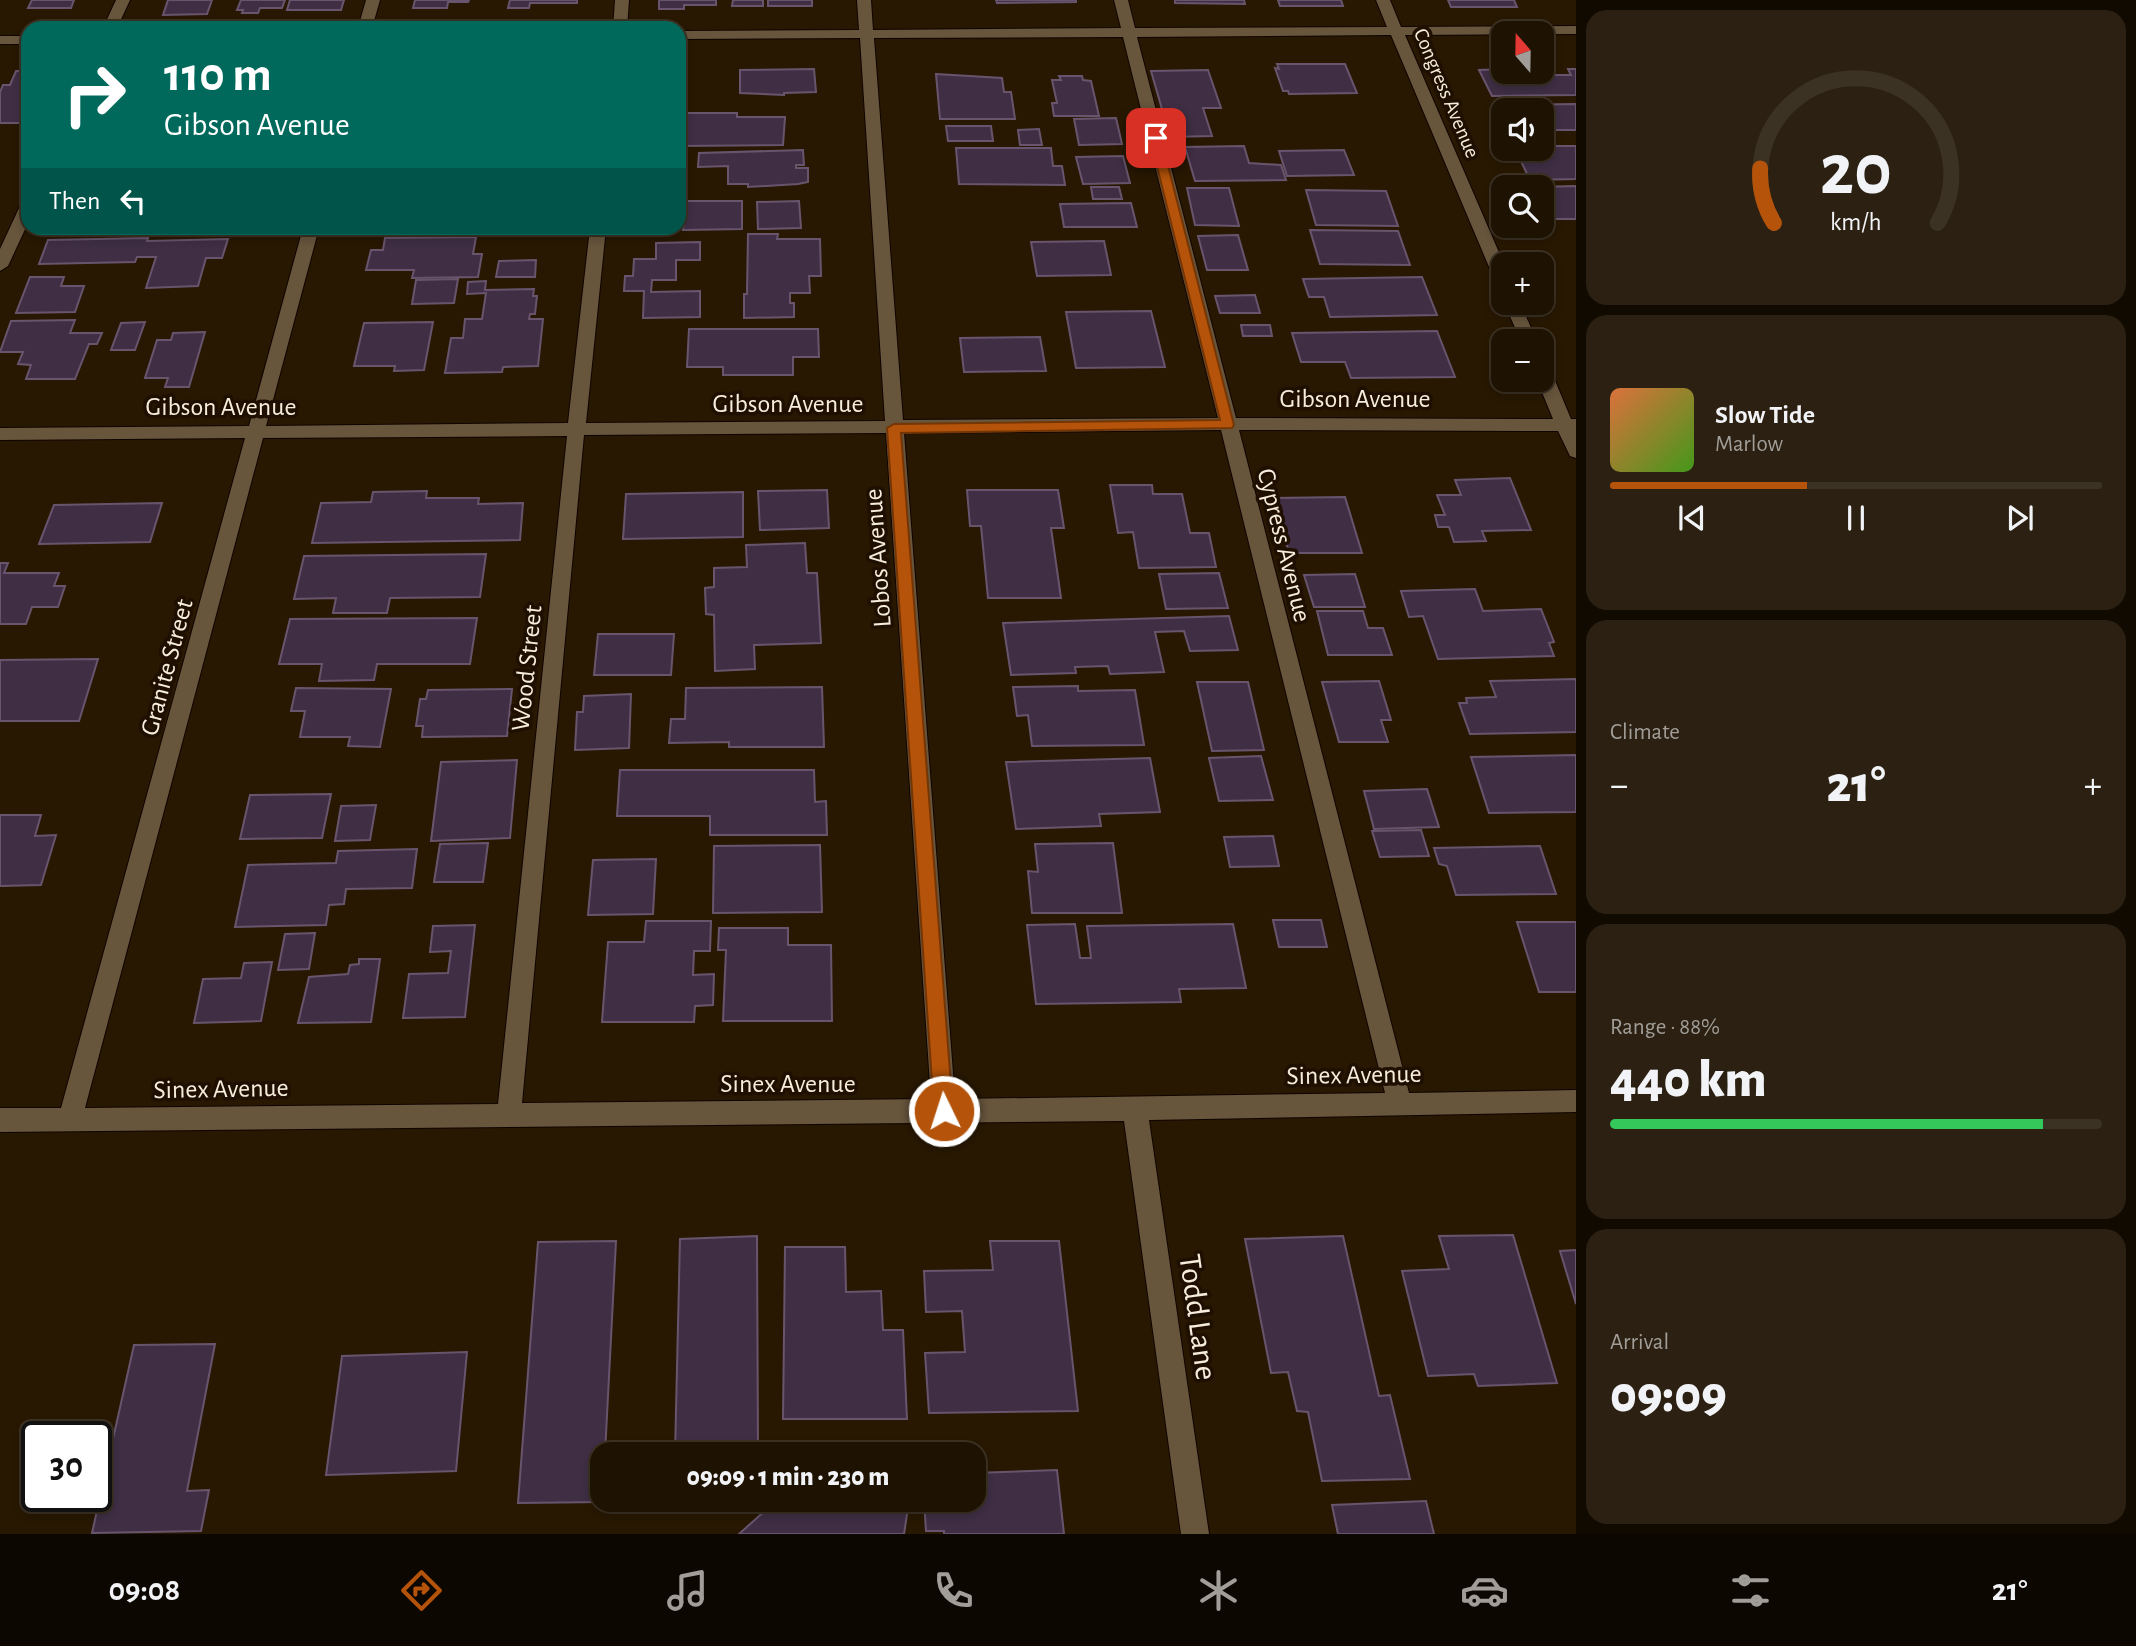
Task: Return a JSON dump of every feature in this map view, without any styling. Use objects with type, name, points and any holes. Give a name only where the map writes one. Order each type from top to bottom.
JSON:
[{"type":"street","points":[[113,21],[123,0]]},
{"type":"street","points":[[367,21],[373,0]]},
{"type":"street","points":[[620,21],[622,0]]},
{"type":"street","name":"Lobos Avenue","points":[[864,0],[944,1111]]},
{"type":"street","name":"Cypress Avenue","points":[[1121,0],[1400,1103]]},
{"type":"street","name":"Congress Avenue","points":[[1383,0],[1491,253]]},
{"type":"street","points":[[686,35],[1576,30]]},
{"type":"street","points":[[0,40],[21,40]]},
{"type":"street","points":[[0,266],[21,221]]},
{"type":"street","name":"Granite Street","points":[[70,1119],[310,235]]},
{"type":"street","name":"Wood Street","points":[[509,1114],[597,235]]},
{"type":"street","points":[[1553,392],[1570,425],[1576,452]]},
{"type":"street","name":"Gibson Avenue","points":[[0,434],[1570,425]]},
{"type":"street","name":"Sinex Avenue","points":[[0,1120],[1135,1109],[1576,1101]]},
{"type":"street","name":"Todd Lane","points":[[1135,1109],[1195,1534]]},
{"type":"building","points":[[32,0],[74,0],[71,8],[28,8]]},
{"type":"building","points":[[168,0],[212,0],[207,14],[163,15]]},
{"type":"building","points":[[241,0],[285,0],[282,8],[260,8],[258,13],[242,13],[243,10],[237,10]]},
{"type":"building","points":[[290,0],[344,0],[341,10],[287,10]]},
{"type":"building","points":[[415,0],[469,0],[448,2],[447,8],[413,8]]},
{"type":"building","points":[[510,0],[577,0],[577,3],[530,3],[529,8],[508,8]]},
{"type":"building","points":[[659,0],[716,0],[716,5],[684,5],[684,9],[659,9]]},
{"type":"building","points":[[733,0],[763,0],[763,6],[732,6]]},
{"type":"building","points":[[768,0],[812,0],[812,6],[768,6]]},
{"type":"building","points":[[996,0],[1076,0],[1076,2],[997,3]]},
{"type":"building","points":[[1175,0],[1244,0],[1245,4],[1175,3]]},
{"type":"building","points":[[1278,0],[1341,0],[1343,6],[1280,6]]},
{"type":"building","points":[[1448,0],[1514,0],[1517,7],[1451,7]]},
{"type":"building","points":[[1277,64],[1345,64],[1357,93],[1289,94],[1288,91],[1283,91],[1275,68],[1279,69]]},
{"type":"building","points":[[814,69],[816,92],[784,95],[740,93],[740,70]]},
{"type":"building","points":[[1568,69],[1576,69],[1576,95],[1492,96],[1479,70],[1491,70],[1491,84],[1554,84],[1554,75],[1571,75]]},
{"type":"building","points":[[1208,70],[1221,108],[1203,108],[1212,136],[1170,137],[1151,71]]},
{"type":"building","points":[[16,71],[21,71],[21,123],[0,123],[0,92],[3,85],[10,85]]},
{"type":"building","points":[[936,74],[1002,78],[1004,92],[1011,92],[1015,119],[940,119]]},
{"type":"building","points":[[1059,76],[1082,76],[1083,80],[1091,81],[1099,116],[1054,116],[1052,103],[1057,103],[1052,80],[1061,80]]},
{"type":"building","points":[[1554,104],[1576,104],[1576,130],[1554,130]]},
{"type":"building","points":[[686,113],[785,117],[783,145],[686,146]]},
{"type":"building","points":[[1116,118],[1122,144],[1079,145],[1074,119]]},
{"type":"building","points":[[946,126],[991,126],[993,141],[948,141]]},
{"type":"building","points":[[1039,129],[1042,145],[1020,145],[1018,130]]},
{"type":"building","points":[[1244,146],[1249,163],[1281,165],[1286,180],[1195,181],[1185,147]]},
{"type":"building","points":[[1554,146],[1576,146],[1576,179],[1554,179],[1554,175],[1528,175],[1521,161],[1554,161]]},
{"type":"building","points":[[956,148],[1051,148],[1053,166],[1062,166],[1065,185],[959,184]]},
{"type":"building","points":[[803,150],[804,165],[796,165],[796,168],[808,168],[808,182],[798,184],[748,187],[748,184],[728,184],[728,166],[698,167],[699,153]]},
{"type":"building","points":[[1344,150],[1354,175],[1287,176],[1279,151]]},
{"type":"building","points":[[1123,156],[1130,183],[1083,184],[1076,157]]},
{"type":"building","points":[[1576,186],[1576,219],[1554,219],[1554,187]]},
{"type":"building","points":[[1091,187],[1119,187],[1122,199],[1093,199]]},
{"type":"building","points":[[1187,188],[1229,188],[1239,226],[1195,225]]},
{"type":"building","points":[[1306,190],[1386,191],[1398,226],[1316,225]]},
{"type":"building","points":[[686,201],[742,201],[742,229],[686,230]]},
{"type":"building","points":[[799,201],[801,228],[758,229],[757,202]]},
{"type":"building","points":[[1131,203],[1137,227],[1064,227],[1060,204]]},
{"type":"building","points":[[1310,230],[1398,231],[1410,265],[1320,264]]},
{"type":"building","points":[[748,234],[778,234],[777,239],[820,239],[821,276],[809,276],[810,293],[790,293],[790,303],[794,303],[794,317],[744,318]]},
{"type":"building","points":[[1238,235],[1248,270],[1207,270],[1198,236]]},
{"type":"building","points":[[476,237],[473,254],[482,254],[478,277],[412,278],[414,270],[366,270],[371,250],[383,250],[385,238]]},
{"type":"building","points":[[148,238],[147,241],[228,239],[222,258],[206,258],[198,286],[146,288],[156,257],[137,257],[135,262],[39,264],[48,240]]},
{"type":"building","points":[[1104,241],[1111,275],[1037,276],[1031,242]]},
{"type":"building","points":[[700,242],[700,260],[676,260],[676,280],[652,280],[651,292],[700,291],[700,317],[643,318],[644,291],[624,291],[625,276],[633,276],[634,259],[656,259],[656,243]]},
{"type":"building","points":[[536,260],[535,277],[496,277],[499,261]]},
{"type":"building","points":[[30,277],[64,277],[61,286],[84,286],[75,312],[16,313]]},
{"type":"building","points":[[1422,277],[1437,315],[1330,317],[1324,297],[1309,297],[1303,279]]},
{"type":"building","points":[[458,279],[454,303],[412,304],[416,280]]},
{"type":"building","points":[[486,281],[485,290],[534,289],[533,296],[537,296],[535,314],[530,314],[529,319],[543,319],[538,366],[503,367],[502,372],[445,373],[451,338],[463,338],[465,319],[482,319],[486,293],[467,294],[468,282]]},
{"type":"building","points":[[1255,295],[1260,313],[1220,313],[1215,296]]},
{"type":"building","points":[[1151,311],[1165,367],[1076,368],[1066,312]]},
{"type":"building","points":[[75,320],[70,333],[102,333],[97,344],[89,344],[75,379],[26,379],[31,365],[18,364],[23,352],[0,352],[11,321]]},
{"type":"building","points":[[145,322],[135,350],[111,350],[121,323]]},
{"type":"building","points":[[433,322],[424,370],[394,371],[395,366],[354,366],[364,323]]},
{"type":"building","points":[[1241,325],[1270,325],[1272,336],[1243,336]]},
{"type":"building","points":[[689,329],[818,329],[819,357],[793,357],[793,375],[723,375],[723,367],[687,367]]},
{"type":"building","points":[[1437,331],[1455,377],[1351,378],[1345,362],[1301,362],[1292,333]]},
{"type":"building","points":[[205,332],[189,387],[165,387],[168,378],[145,378],[157,340],[171,340],[173,333]]},
{"type":"building","points":[[1040,337],[1046,371],[964,372],[960,338]]},
{"type":"building","points":[[1510,478],[1531,530],[1482,531],[1486,541],[1454,542],[1449,527],[1438,527],[1435,515],[1445,515],[1437,495],[1461,495],[1455,480]]},
{"type":"building","points":[[1110,485],[1152,485],[1153,494],[1182,494],[1190,533],[1209,533],[1216,567],[1139,568],[1133,532],[1118,533]]},
{"type":"building","points":[[827,490],[829,528],[760,530],[758,491]]},
{"type":"building","points":[[967,490],[1058,490],[1064,528],[1051,528],[1061,598],[988,598],[981,526],[970,526]]},
{"type":"building","points":[[427,491],[426,498],[479,498],[478,504],[523,503],[520,540],[312,543],[321,503],[371,502],[373,492]]},
{"type":"building","points":[[743,492],[743,537],[623,539],[626,494]]},
{"type":"building","points":[[1345,497],[1362,553],[1289,553],[1274,498]]},
{"type":"building","points":[[162,503],[150,542],[39,544],[54,505]]},
{"type":"building","points":[[805,543],[807,573],[817,573],[821,643],[754,645],[755,669],[715,671],[714,615],[706,614],[705,588],[714,587],[714,568],[747,567],[746,545]]},
{"type":"building","points":[[486,554],[480,597],[390,598],[387,613],[333,613],[336,598],[294,599],[304,556]]},
{"type":"building","points":[[0,563],[8,563],[4,573],[59,573],[54,586],[65,586],[58,607],[32,607],[26,624],[0,624]]},
{"type":"building","points":[[1219,573],[1228,608],[1166,609],[1159,574]]},
{"type":"building","points":[[1355,574],[1365,607],[1314,607],[1304,575]]},
{"type":"building","points":[[1475,589],[1483,611],[1541,609],[1554,642],[1549,643],[1554,656],[1438,659],[1423,616],[1409,617],[1401,591]]},
{"type":"building","points":[[1317,611],[1363,611],[1368,628],[1383,628],[1392,655],[1328,655]]},
{"type":"building","points":[[1229,616],[1238,650],[1190,651],[1184,631],[1155,632],[1164,672],[1110,674],[1108,666],[1075,667],[1076,673],[1011,675],[1003,623]]},
{"type":"building","points":[[477,618],[470,664],[377,664],[374,680],[319,681],[322,664],[279,664],[290,619]]},
{"type":"building","points":[[598,634],[674,634],[671,675],[594,675]]},
{"type":"building","points":[[98,659],[79,721],[0,721],[0,660]]},
{"type":"building","points":[[1576,679],[1576,732],[1470,734],[1459,703],[1467,703],[1466,698],[1496,697],[1490,681]]},
{"type":"building","points":[[1379,681],[1391,720],[1381,720],[1388,742],[1339,742],[1322,682]]},
{"type":"building","points":[[1197,682],[1248,682],[1264,750],[1212,751]]},
{"type":"building","points":[[1078,686],[1078,691],[1135,690],[1144,745],[1032,746],[1028,715],[1017,716],[1013,687]]},
{"type":"building","points":[[822,687],[824,747],[729,747],[729,742],[669,743],[671,719],[685,719],[686,688]]},
{"type":"building","points":[[296,688],[391,689],[380,747],[348,746],[350,737],[300,737],[305,711],[291,711]]},
{"type":"building","points":[[512,689],[507,736],[422,737],[423,726],[416,726],[420,699],[426,699],[428,690]]},
{"type":"building","points":[[631,694],[629,748],[575,750],[577,712],[583,712],[584,696]]},
{"type":"building","points":[[1576,755],[1576,812],[1489,813],[1471,757]]},
{"type":"building","points":[[1261,756],[1273,800],[1219,801],[1209,758]]},
{"type":"building","points":[[1150,758],[1160,812],[1099,814],[1101,826],[1016,829],[1006,762]]},
{"type":"building","points":[[517,760],[510,838],[431,841],[441,762]]},
{"type":"building","points":[[620,770],[814,770],[815,802],[826,801],[827,835],[710,835],[710,816],[617,816]]},
{"type":"building","points":[[1427,789],[1439,827],[1374,829],[1364,791]]},
{"type":"building","points":[[331,794],[322,838],[240,839],[250,795]]},
{"type":"building","points":[[376,805],[370,840],[335,841],[341,806]]},
{"type":"building","points":[[0,815],[41,815],[35,836],[56,835],[41,885],[0,886]]},
{"type":"building","points":[[1421,830],[1429,856],[1380,857],[1372,831]]},
{"type":"building","points":[[1273,836],[1279,866],[1230,867],[1224,837]]},
{"type":"building","points":[[488,843],[483,882],[434,882],[440,844]]},
{"type":"building","points":[[1113,843],[1122,913],[1032,913],[1028,871],[1038,872],[1035,844]]},
{"type":"building","points":[[820,845],[822,912],[713,913],[714,846]]},
{"type":"building","points":[[1540,846],[1556,894],[1456,895],[1447,866],[1439,864],[1434,848]]},
{"type":"building","points":[[417,849],[412,888],[346,889],[344,904],[329,905],[326,925],[235,927],[248,865],[336,863],[338,851]]},
{"type":"building","points":[[656,859],[653,914],[588,915],[593,860]]},
{"type":"building","points":[[1273,920],[1321,920],[1327,947],[1279,947]]},
{"type":"building","points":[[646,921],[711,921],[710,951],[694,951],[693,975],[714,974],[713,1005],[695,1006],[694,1022],[602,1022],[608,942],[644,942]]},
{"type":"building","points":[[1517,922],[1576,922],[1576,992],[1539,992]]},
{"type":"building","points":[[1075,924],[1080,958],[1091,958],[1087,926],[1233,924],[1246,988],[1179,989],[1181,1002],[1036,1004],[1027,925]]},
{"type":"building","points":[[475,925],[465,1017],[403,1018],[409,974],[448,973],[451,951],[430,952],[433,926]]},
{"type":"building","points":[[719,928],[788,928],[788,945],[831,945],[832,1021],[723,1021],[726,950],[718,950]]},
{"type":"building","points":[[315,933],[309,969],[278,970],[285,934]]},
{"type":"building","points":[[359,959],[380,959],[371,1022],[298,1023],[309,977],[348,974],[350,965],[359,964]]},
{"type":"building","points":[[272,962],[261,1021],[194,1023],[203,979],[241,978],[244,963]]},
{"type":"building","points":[[1513,1235],[1557,1383],[1478,1386],[1474,1374],[1428,1376],[1402,1271],[1449,1269],[1439,1236]]},
{"type":"building","points":[[757,1236],[758,1442],[675,1442],[680,1239]]},
{"type":"building","points":[[1343,1236],[1379,1396],[1390,1395],[1410,1479],[1322,1481],[1308,1412],[1297,1411],[1288,1372],[1271,1373],[1245,1239]]},
{"type":"building","points":[[616,1241],[606,1442],[590,1442],[590,1502],[518,1503],[538,1242]]},
{"type":"building","points":[[990,1241],[1059,1241],[1078,1411],[929,1413],[925,1353],[965,1352],[962,1311],[926,1312],[924,1271],[993,1270]]},
{"type":"building","points":[[785,1247],[845,1247],[846,1292],[881,1291],[883,1330],[903,1330],[907,1419],[783,1419]]},
{"type":"building","points":[[1576,1250],[1576,1304],[1560,1251]]},
{"type":"building","points":[[215,1344],[187,1491],[209,1490],[201,1531],[92,1533],[97,1512],[112,1512],[112,1443],[134,1345]]},
{"type":"building","points":[[467,1352],[456,1471],[326,1475],[342,1356]]},
{"type":"building","points":[[1057,1470],[1064,1534],[944,1534],[944,1531],[926,1531],[925,1512],[986,1512],[986,1473]]},
{"type":"building","points":[[1426,1501],[1434,1534],[1338,1534],[1332,1505]]},
{"type":"building","points":[[764,1512],[907,1512],[904,1534],[739,1534]]},
{"type":"route","points":[[944,1111],[894,428],[1228,425],[1156,138]]}]
